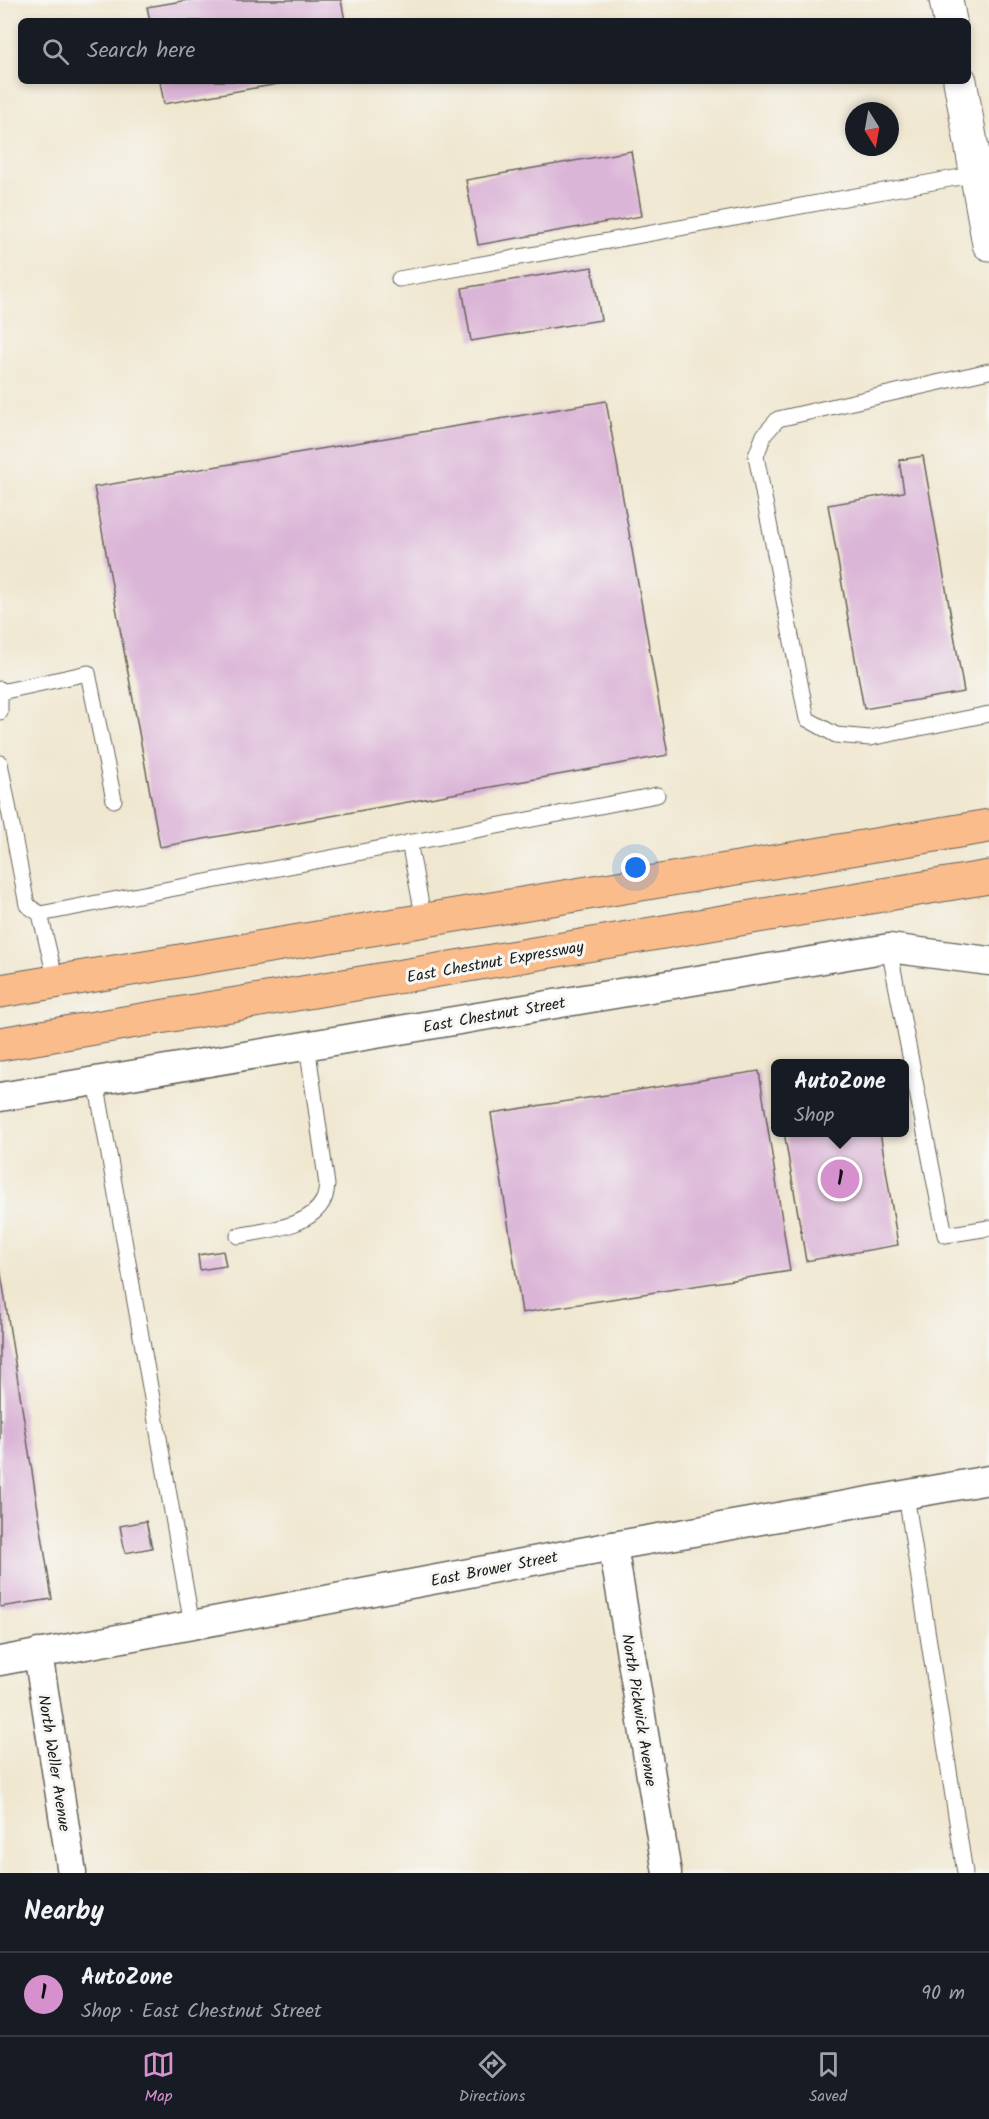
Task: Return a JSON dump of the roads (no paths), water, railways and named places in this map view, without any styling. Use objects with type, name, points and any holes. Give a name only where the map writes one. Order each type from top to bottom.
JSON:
[{"type":"main road","points":[[0,991],[989,826]]},
{"type":"main road","name":"East Chestnut Expressway","points":[[0,1044],[989,877]]},
{"type":"street","points":[[946,0],[949,18]]},
{"type":"street","points":[[961,84],[989,244]]},
{"type":"street","name":"East Chestnut Street","points":[[0,1097],[889,948],[989,961]]},
{"type":"street","name":"East Brower Street","points":[[0,1661],[613,1546],[989,1480]]},
{"type":"street","name":"North Pickwick Avenue","points":[[613,1546],[667,1873]]},
{"type":"street","name":"North Weller Avenue","points":[[38,1653],[72,1873]]},
{"type":"lane","points":[[399,279],[977,174]]},
{"type":"lane","points":[[989,371],[778,419],[764,435],[756,456],[807,719],[836,735],[870,738],[989,714]]},
{"type":"lane","points":[[0,712],[1,690],[88,673],[114,800]]},
{"type":"lane","points":[[0,763],[27,905],[40,914],[56,981]]},
{"type":"lane","points":[[40,914],[657,795]]},
{"type":"lane","points":[[409,842],[424,920]]},
{"type":"lane","points":[[889,948],[945,1235],[989,1228]]},
{"type":"lane","points":[[238,1236],[297,1223],[311,1215],[323,1201],[327,1185],[307,1045]]},
{"type":"lane","points":[[96,1081],[192,1625]]},
{"type":"lane","points":[[906,1495],[965,1873]]},
{"type":"place","name":"AutoZone","points":[[840,1179]]}]
